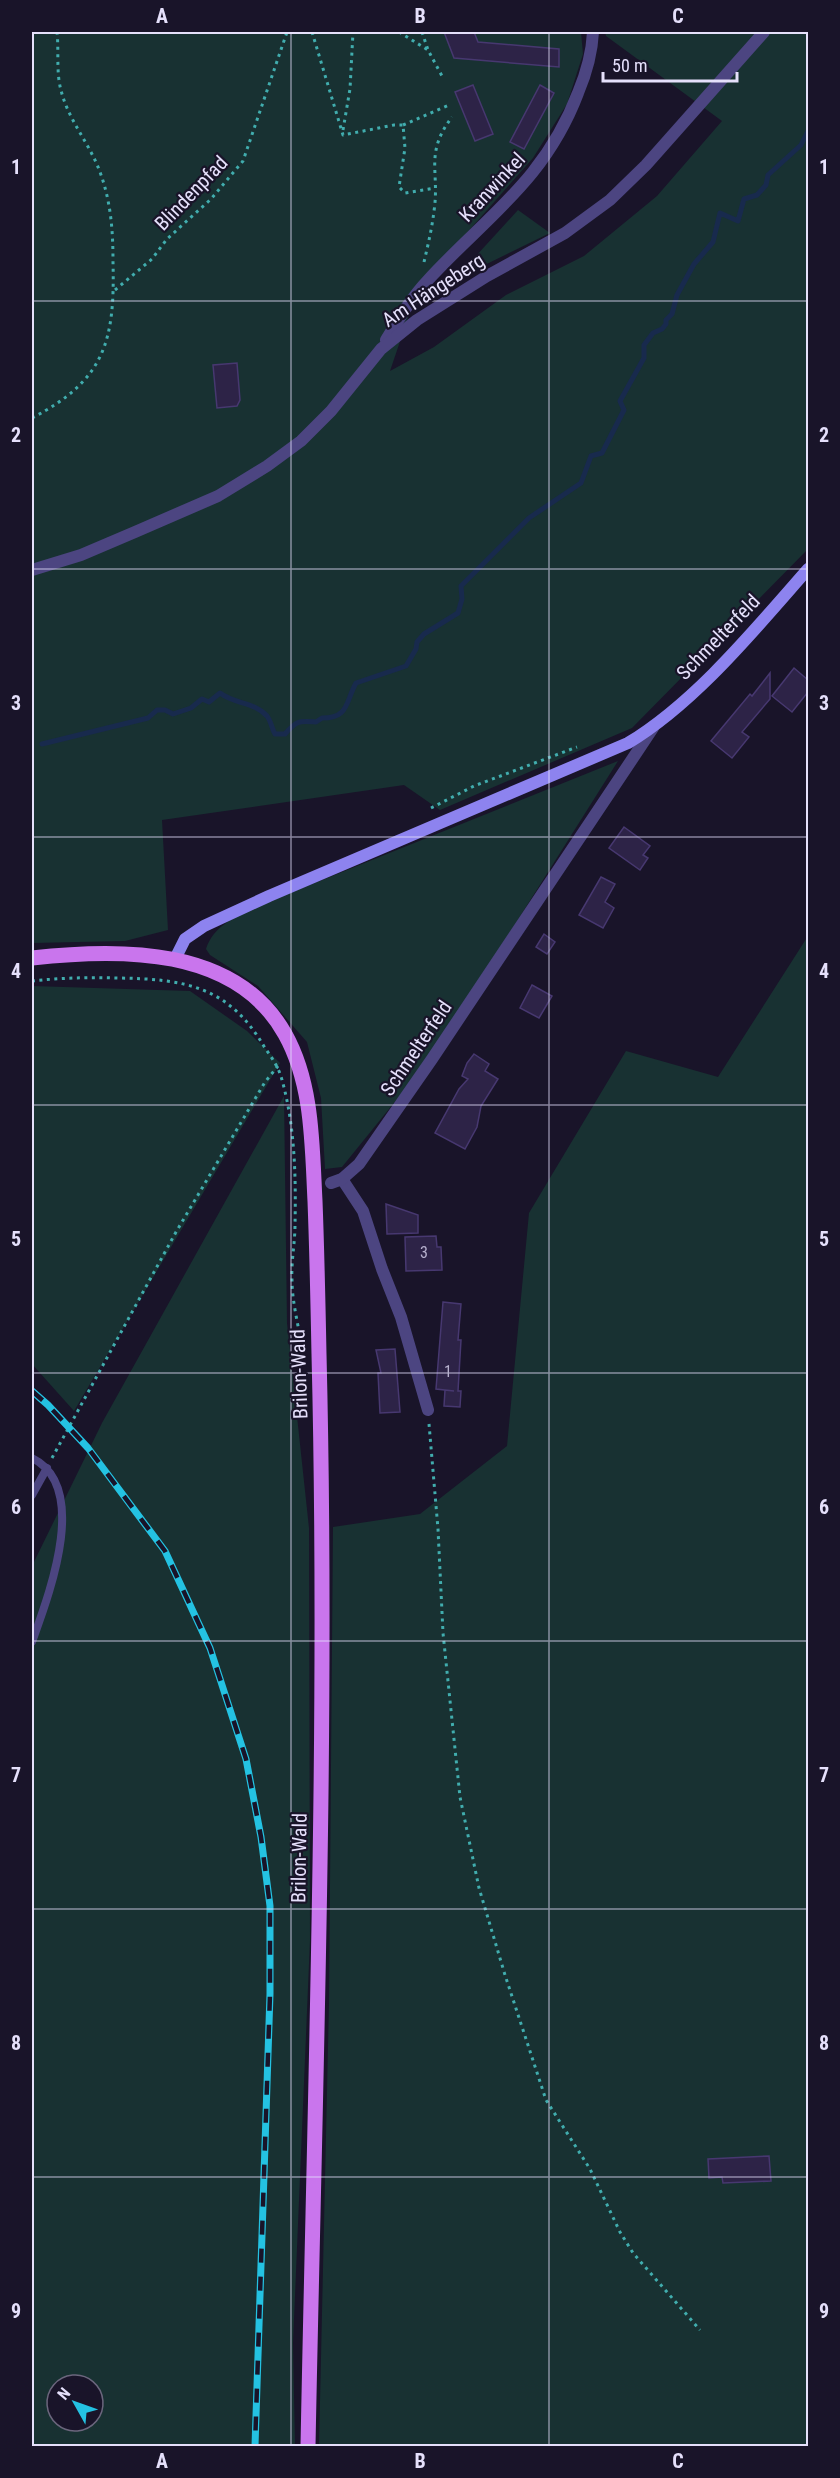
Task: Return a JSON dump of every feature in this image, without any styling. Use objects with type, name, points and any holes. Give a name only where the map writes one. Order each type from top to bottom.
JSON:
[{"type":"main road","name":"Schmelterfeld","points":[[175,959],[185,939],[204,926],[628,743],[653,728],[678,707],[732,652],[808,569]]},
{"type":"main road","name":"Brilon-Wald","points":[[32,958],[118,954],[175,959],[202,966],[225,976],[252,995],[270,1012],[286,1035],[295,1055],[308,1103],[322,1437],[321,1782],[308,2446]]},
{"type":"street","name":"Kranwinkel","points":[[381,349],[419,291],[519,191],[551,149],[571,113],[585,76],[593,32]]},
{"type":"street","name":"Am Hängeberg","points":[[32,570],[81,555],[218,496],[267,466],[301,441],[332,411],[381,349],[417,321],[487,276],[565,233],[603,206],[646,165],[764,32]]},
{"type":"street","name":"Schmelterfeld","points":[[428,1410],[401,1317],[382,1269],[363,1210],[337,1181],[359,1164],[432,1059],[653,728]]},
{"type":"lane","points":[[32,1458],[47,1468],[59,1493],[60,1542],[53,1580],[32,1642]]},
{"type":"lane","points":[[32,1495],[47,1468]]},
{"type":"path","points":[[32,418],[70,395],[96,365],[107,340],[115,290],[111,209],[91,148],[61,92],[57,32]]},
{"type":"path","name":"Blindenpfad","points":[[115,290],[152,259],[167,239],[211,199],[243,160],[286,32]]},
{"type":"path","points":[[312,32],[345,136],[374,128],[403,125],[449,105]]},
{"type":"path","points":[[342,132],[350,89],[353,32]]},
{"type":"path","points":[[399,32],[428,50]]},
{"type":"path","points":[[422,32],[428,50],[442,76]]},
{"type":"path","points":[[419,291],[435,210],[434,153],[441,133],[452,117]]},
{"type":"path","points":[[403,125],[405,148],[399,187],[405,193],[435,188]]},
{"type":"path","points":[[431,808],[474,786],[579,746]]},
{"type":"path","points":[[32,981],[56,978],[162,978],[196,987],[223,1001],[239,1013],[259,1037],[277,1067],[286,1097],[292,1149],[295,1222],[292,1281],[301,1347]]},
{"type":"path","points":[[56,1451],[176,1232],[265,1082],[277,1067],[295,1055]]},
{"type":"path","points":[[428,1410],[438,1529],[443,1633],[460,1797],[479,1888],[546,2100],[590,2169],[620,2232],[633,2253],[700,2330]]},
{"type":"green space","points":[[32,32],[581,32],[583,54],[567,104],[533,158],[435,269],[412,306],[390,371],[434,347],[506,295],[584,256],[657,196],[722,121],[606,36],[605,32],[808,32],[808,549],[632,728],[440,810],[404,785],[162,820],[168,930],[125,941],[32,943],[34,654],[32,653]]},
{"type":"green space","points":[[518,210],[550,233],[454,280]]},
{"type":"green space","points":[[618,761],[432,1056],[342,1167],[325,1169],[321,1098],[307,1042],[258,986],[210,955],[206,949],[215,933],[235,917],[260,905]]},
{"type":"green space","points":[[808,936],[808,2446],[319,2446],[329,2003],[333,1527],[420,1514],[507,1446],[529,1213],[626,1051],[718,1077]]},
{"type":"green space","points":[[32,986],[190,991],[247,1031],[280,1063],[74,1411],[32,1364]]},
{"type":"green space","points":[[284,1096],[287,1323],[309,1528],[310,1940],[293,2343],[295,2446],[32,2446],[32,1566],[102,1423]]},
{"type":"building","points":[[444,32],[474,32],[478,42],[559,49],[559,67],[454,58]]},
{"type":"building","points":[[473,85],[493,134],[475,141],[455,92]]},
{"type":"building","points":[[540,85],[554,93],[524,149],[510,142]]},
{"type":"building","points":[[237,363],[240,400],[237,406],[217,408],[213,365]]},
{"type":"building","points":[[794,668],[808,680],[808,692],[792,712],[772,696]]},
{"type":"building","points":[[770,673],[770,699],[742,732],[749,737],[732,758],[711,741]]},
{"type":"building","points":[[624,827],[650,846],[643,855],[648,858],[640,870],[609,848]]},
{"type":"building","points":[[601,877],[615,884],[605,902],[614,908],[603,928],[579,915]]},
{"type":"building","points":[[544,934],[555,942],[547,954],[536,947]]},
{"type":"building","points":[[532,985],[552,996],[539,1018],[520,1008]]},
{"type":"building","points":[[474,1054],[489,1064],[485,1071],[498,1079],[481,1106],[477,1127],[465,1149],[435,1133],[459,1089],[468,1079],[462,1076],[467,1063]]},
{"type":"building","points":[[386,1204],[418,1215],[418,1233],[387,1234]]},
{"type":"building","points":[[436,1236],[437,1247],[441,1247],[442,1270],[406,1271],[405,1237]]},
{"type":"building","points":[[443,1302],[461,1304],[458,1340],[461,1340],[458,1391],[461,1391],[460,1407],[444,1406],[445,1390],[436,1389]]},
{"type":"building","points":[[395,1349],[400,1412],[380,1413],[378,1373],[381,1373],[376,1350]]},
{"type":"building","points":[[769,2156],[771,2181],[723,2183],[722,2177],[709,2178],[708,2159]]},
{"type":"waterway","points":[[42,744],[148,718],[157,710],[165,710],[173,714],[191,708],[202,699],[209,702],[220,693],[262,711],[275,734],[285,734],[299,722],[316,722],[342,712],[356,683],[406,666],[416,649],[417,642],[424,634],[458,613],[462,599],[461,586],[529,518],[581,483],[591,456],[602,453],[624,410],[620,401],[644,358],[644,345],[653,333],[662,329],[672,314],[677,295],[694,264],[713,242],[720,213],[738,221],[744,199],[757,195],[766,185],[768,175],[801,145],[808,131]]},
{"type":"railway","points":[[32,1391],[88,1448],[165,1551],[210,1648],[246,1759],[261,1837],[270,1906],[270,1994],[255,2446]]}]
